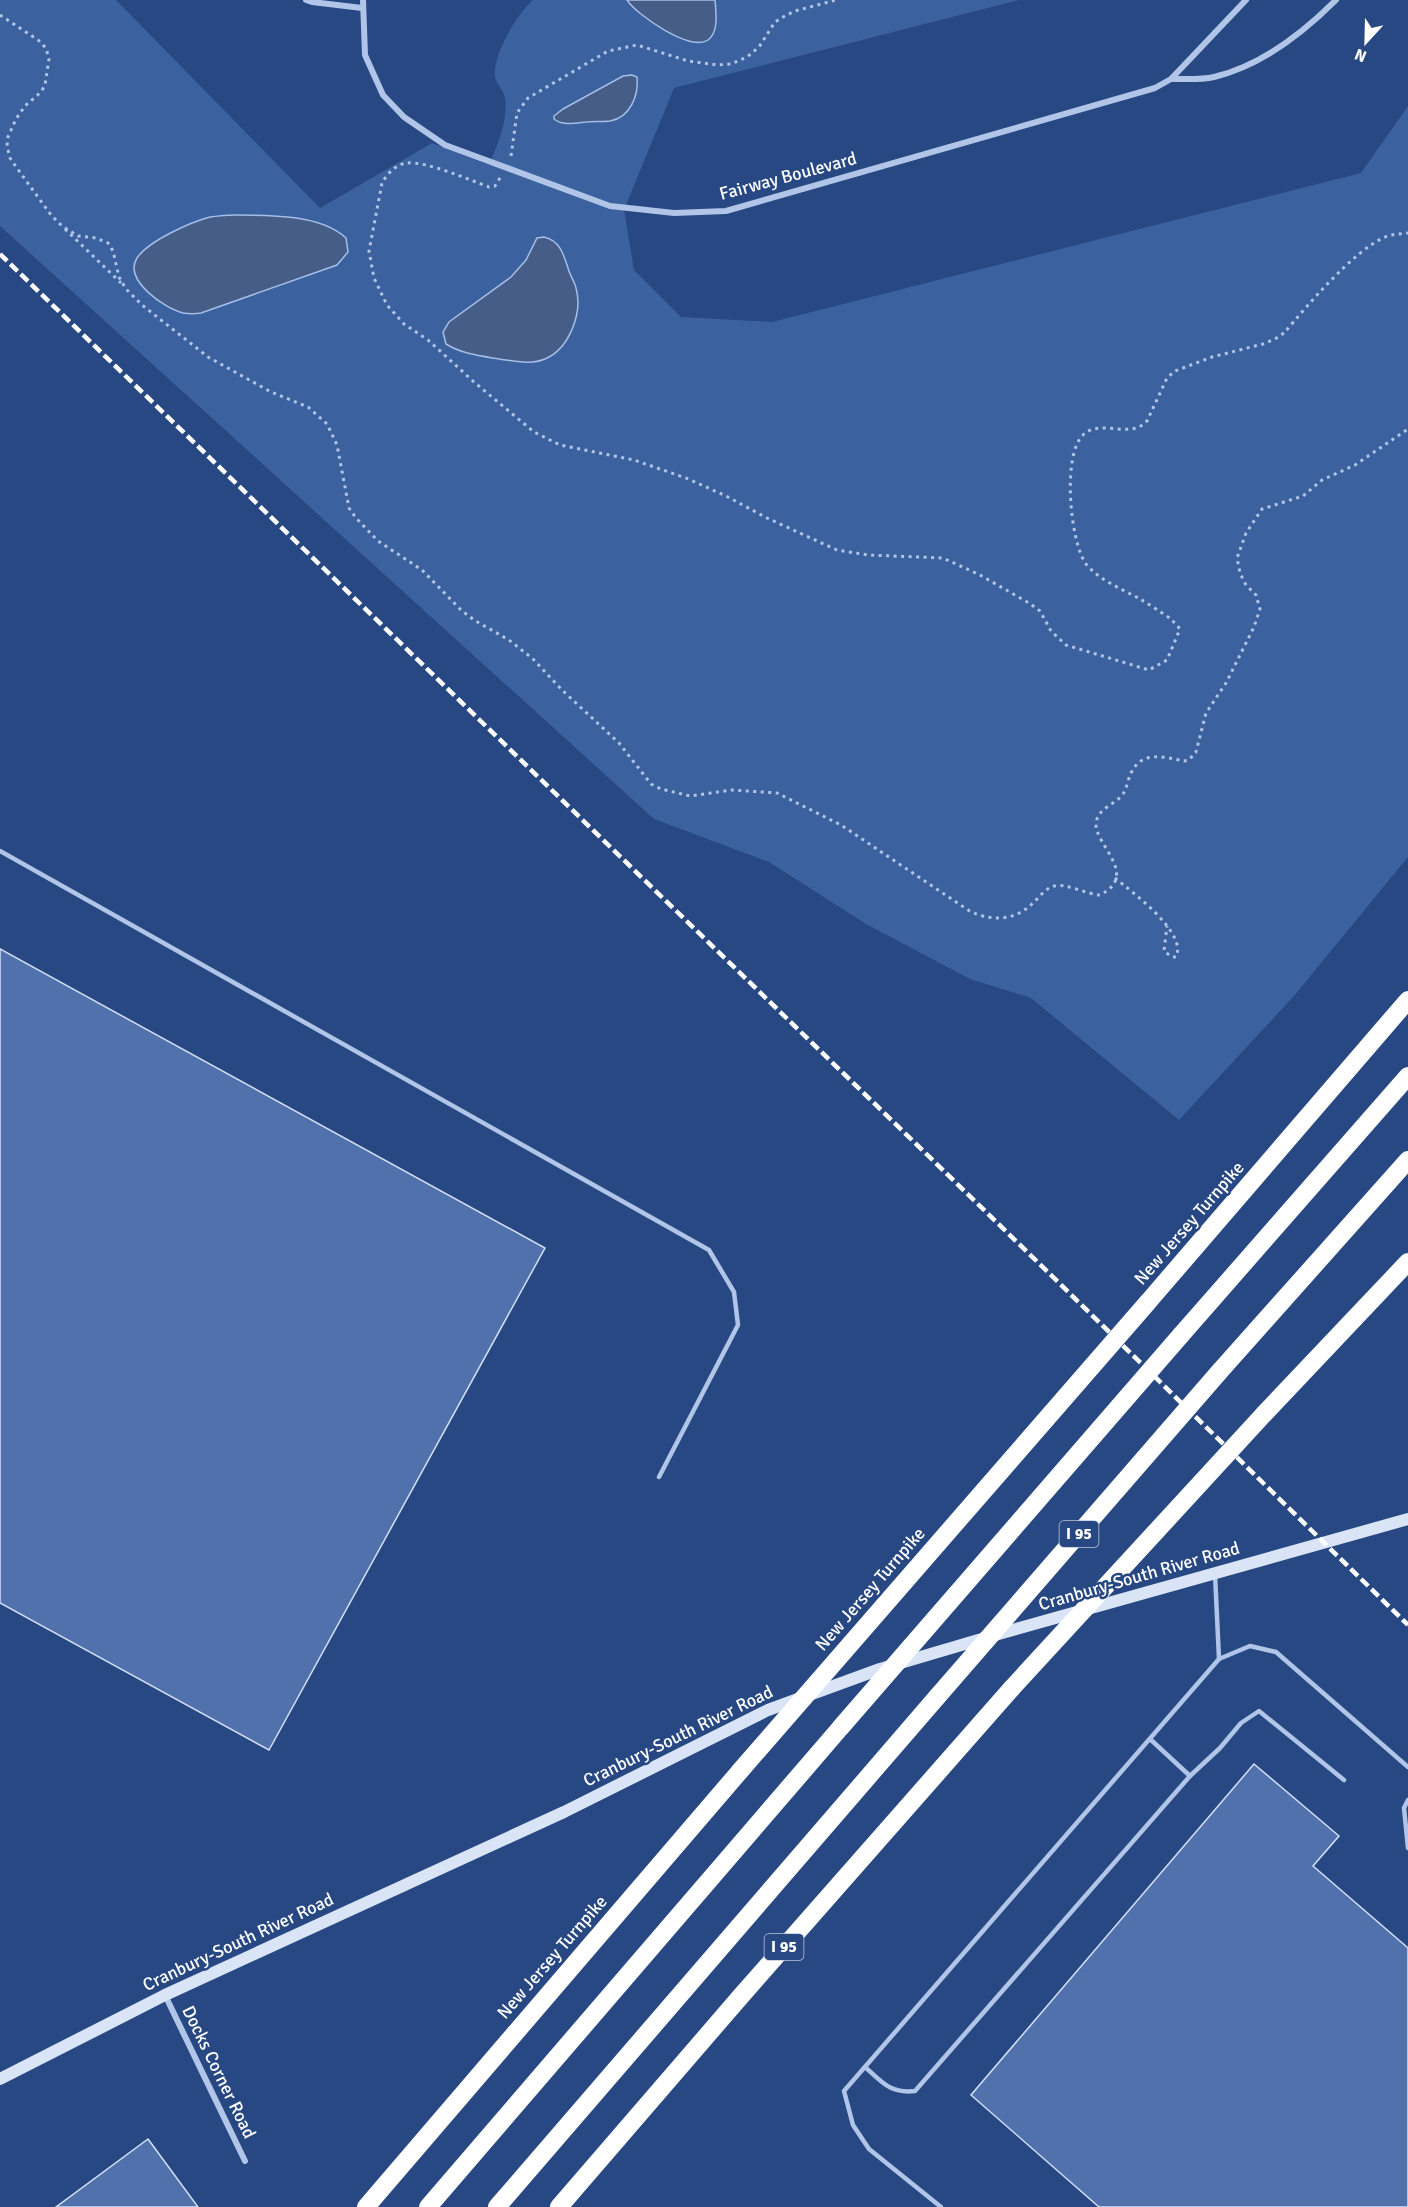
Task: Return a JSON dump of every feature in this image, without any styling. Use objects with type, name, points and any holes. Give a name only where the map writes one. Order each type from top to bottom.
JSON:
[{"type":"highway","name":"New Jersey Turnpike","points":[[366,2207],[740,1771],[1408,1000]]},
{"type":"highway","points":[[428,2207],[841,1726],[1408,1076]]},
{"type":"highway","name":"I 95","points":[[497,2207],[1220,1371],[1408,1160]]},
{"type":"highway","points":[[1361,1214],[1408,1168]]},
{"type":"highway","name":"I 95","points":[[559,2207],[741,1995],[1012,1688],[1264,1414],[1408,1262]]},
{"type":"main road","name":"Cranbury-South River Road","points":[[0,2079],[165,1995],[564,1812],[768,1710],[880,1669],[1408,1519]]},
{"type":"street","points":[[306,0],[362,8]]},
{"type":"street","name":"Fairway Boulevard","points":[[363,0],[365,55],[382,95],[404,117],[445,144],[610,206],[674,213],[726,211],[1155,88],[1171,79],[1246,0]]},
{"type":"street","name":"Fairway Boulevard","points":[[1171,79],[1212,78],[1252,64],[1315,21],[1336,0]]},
{"type":"street","name":"Docks Corner Road","points":[[165,1995],[245,2161]]},
{"type":"lane","points":[[0,851],[710,1250],[734,1292],[738,1325],[659,1477]]},
{"type":"lane","points":[[1215,1574],[1219,1659]]},
{"type":"lane","points":[[941,2207],[869,2149],[853,2125],[844,2091],[1219,1659],[1250,1646],[1276,1652],[1408,1767]]},
{"type":"lane","points":[[865,2067],[889,2088],[903,2092],[915,2091],[1190,1776],[1220,1748],[1241,1723],[1259,1711],[1344,1780]]},
{"type":"lane","points":[[1150,1738],[1190,1776]]},
{"type":"lane","points":[[1408,1800],[1404,1808],[1408,1848]]},
{"type":"path","points":[[836,0],[795,11],[783,17],[775,22],[759,47],[747,57],[731,64],[718,65],[688,61],[637,45],[608,51],[589,61],[528,98],[522,105],[515,120],[512,152],[495,186],[489,187],[424,165],[408,162],[395,168],[387,174],[382,183],[369,251],[374,278],[380,294],[394,315],[428,340],[534,432],[560,445],[634,460],[686,478],[837,550],[894,557],[932,557],[955,563],[1040,611],[1050,631],[1066,645],[1149,670],[1167,660],[1180,629],[1171,619],[1098,575],[1086,563],[1078,542],[1069,484],[1076,447],[1082,435],[1092,429],[1126,430],[1143,425],[1148,421],[1167,378],[1175,371],[1212,357],[1275,339],[1284,333],[1335,276],[1375,243],[1386,237],[1408,233]]},
{"type":"path","points":[[0,15],[38,40],[46,48],[50,59],[45,85],[41,92],[25,106],[8,137],[7,146],[10,158],[51,215],[142,305],[208,357],[263,388],[308,407],[327,424],[337,445],[349,508],[378,541],[422,570],[461,610],[484,627],[509,640],[533,659],[562,690],[619,743],[651,784],[661,789],[690,796],[732,790],[777,793],[841,825],[971,912],[986,917],[1014,917],[1032,904],[1046,889],[1055,886],[1100,895],[1111,887],[1115,878],[1114,860],[1098,836],[1097,818],[1108,805],[1122,795],[1136,765],[1143,759],[1162,757],[1184,761],[1194,756],[1206,713],[1226,682],[1254,627],[1260,609],[1256,595],[1246,585],[1240,573],[1237,558],[1250,527],[1262,509],[1303,496],[1322,480],[1355,465],[1408,429]]},
{"type":"path","points":[[62,226],[78,236],[96,238],[108,243],[113,251],[119,277],[126,289]]},
{"type":"path","points":[[1115,878],[1147,905],[1167,926],[1174,935],[1179,946],[1176,957],[1164,951],[1167,926]]},
{"type":"shaded area","points":[[0,0],[116,0],[320,208],[432,143],[489,165],[502,132],[506,107],[504,95],[495,77],[497,58],[513,25],[533,0],[1019,0],[674,88],[624,210],[634,270],[681,317],[772,322],[1361,173],[1408,106],[1408,857],[1294,996],[1179,1120],[1031,998],[970,979],[866,924],[769,862],[654,819],[0,226]]},
{"type":"shaded area","points":[[627,0],[715,0],[714,32],[708,40],[700,42],[677,37],[641,14]]},
{"type":"shaded area","points":[[623,76],[637,77],[635,98],[628,111],[617,119],[569,124],[554,119],[554,116],[563,109]]},
{"type":"shaded area","points":[[234,215],[293,218],[322,224],[346,238],[348,252],[337,265],[201,313],[192,314],[175,310],[156,299],[140,284],[134,266],[137,258],[150,245],[202,219]]},
{"type":"shaded area","points":[[544,237],[554,242],[561,250],[578,298],[576,319],[561,347],[545,359],[528,362],[472,354],[446,344],[443,332],[449,322],[511,277],[526,260],[537,238]]},
{"type":"building","points":[[0,949],[545,1248],[269,1750],[0,1603]]},
{"type":"building","points":[[1254,1764],[1339,1836],[1313,1866],[1408,1948],[1408,2207],[1099,2207],[971,2095]]},
{"type":"building","points":[[148,2139],[198,2207],[56,2207]]},
{"type":"railway","points":[[0,254],[1408,1625]]}]
